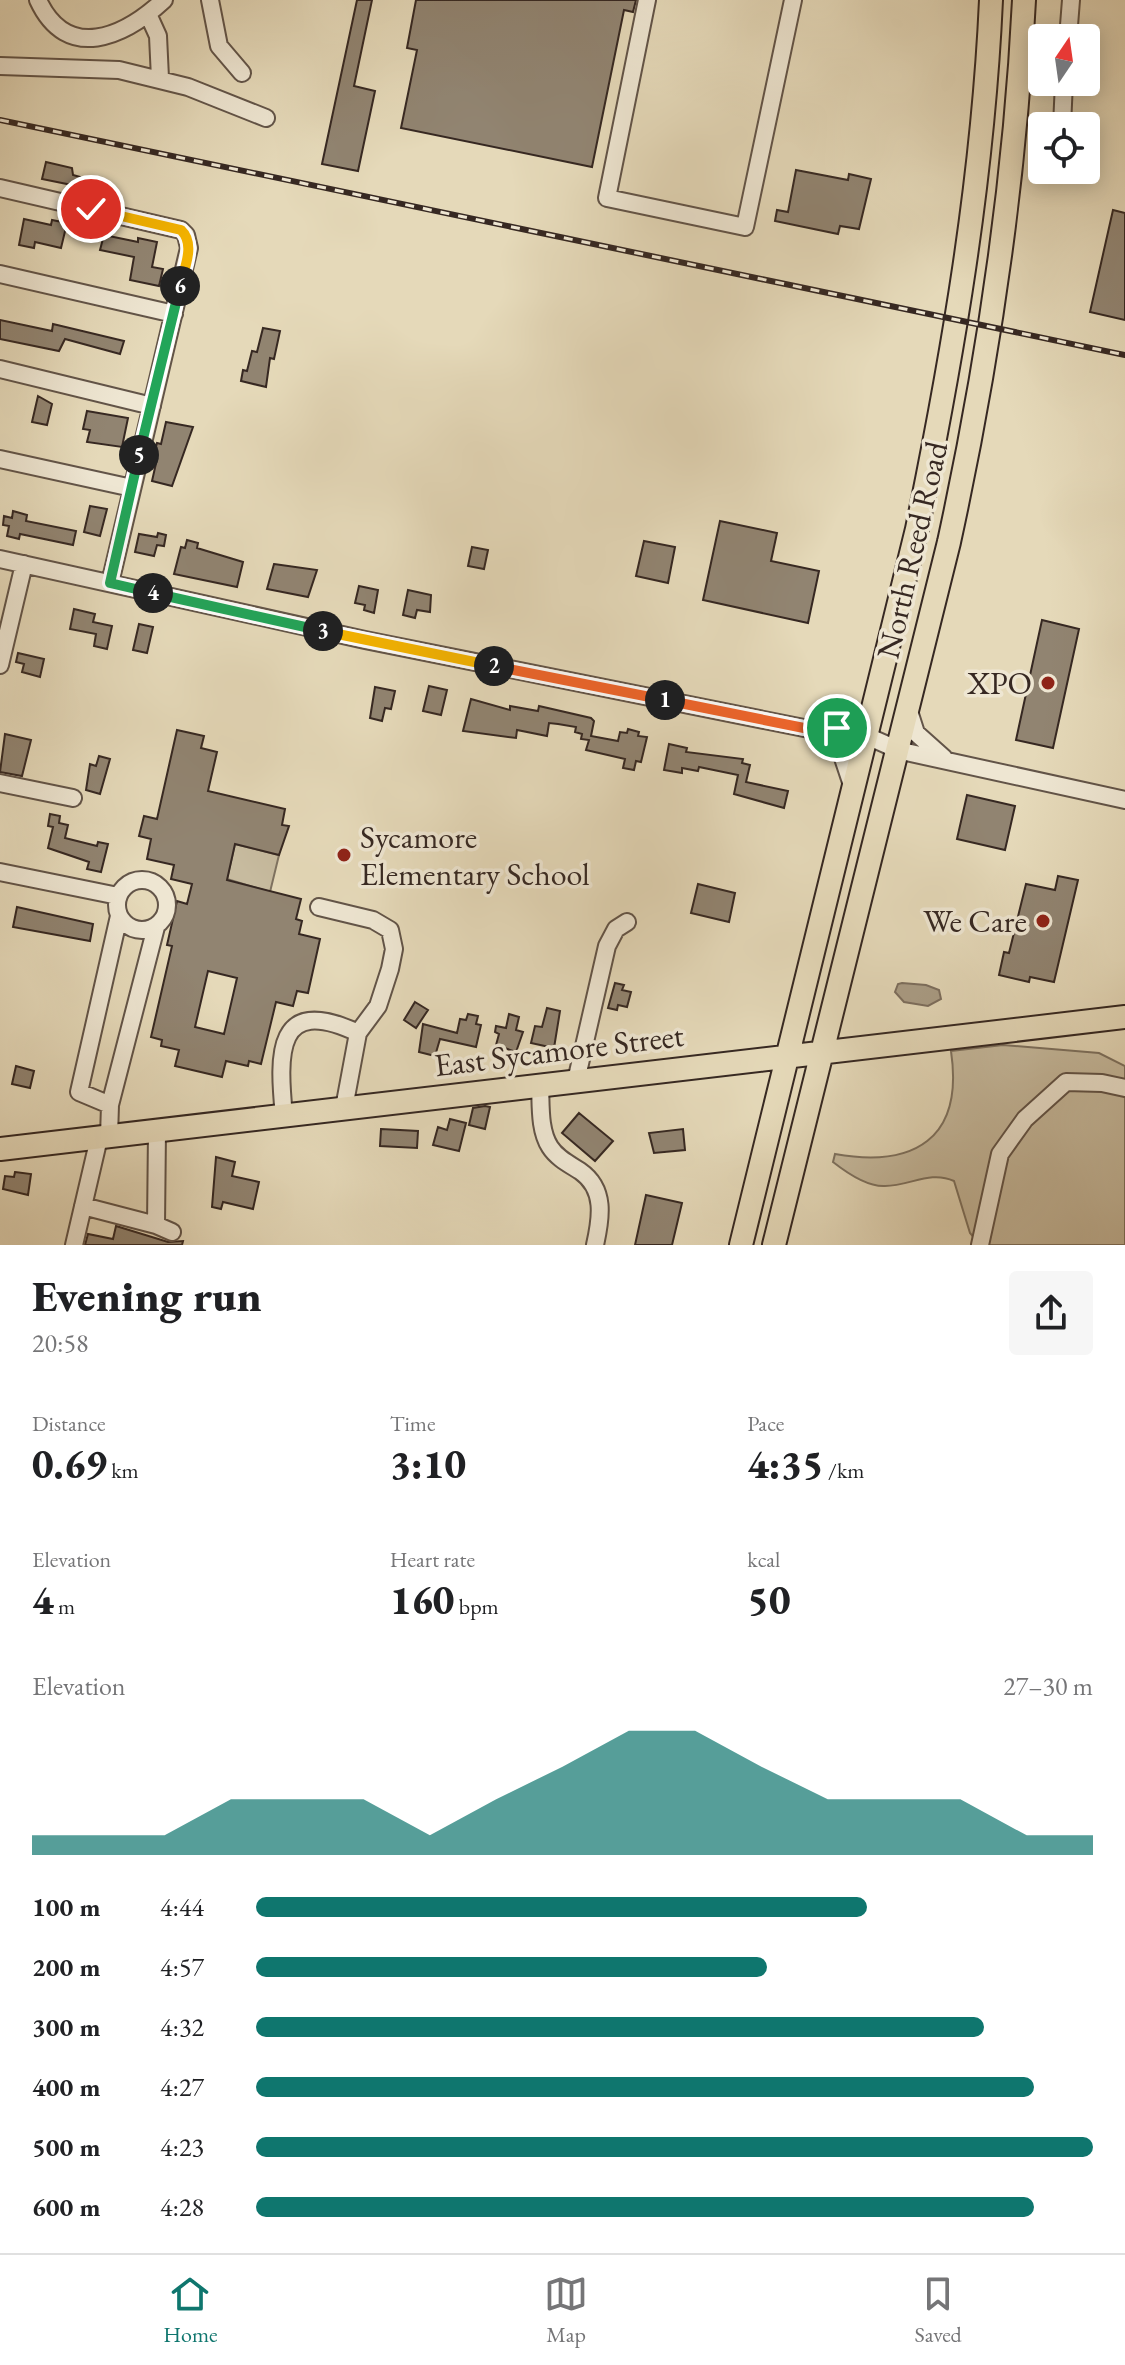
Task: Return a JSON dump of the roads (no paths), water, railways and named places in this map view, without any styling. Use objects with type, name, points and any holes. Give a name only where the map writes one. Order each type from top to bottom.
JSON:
[{"type":"main road","name":"North Reed Road","points":[[741,1245],[917,529],[957,319],[978,171],[991,0]]},
{"type":"main road","name":"North Reed Road","points":[[774,1245],[949,542],[991,326],[1011,175],[1024,0]]},
{"type":"main road","name":"East Sycamore Street","points":[[0,1149],[1125,1017]]},
{"type":"street","points":[[38,0],[46,18],[66,35],[86,38],[108,37],[148,14],[164,0]]},
{"type":"street","points":[[210,0],[219,46],[242,73]]},
{"type":"street","points":[[647,0],[607,198],[745,227],[793,0]]},
{"type":"street","points":[[1069,24],[1071,0]]},
{"type":"street","points":[[148,14],[158,36],[160,78]]},
{"type":"street","points":[[0,66],[119,70],[160,78],[266,118]]},
{"type":"street","points":[[0,188],[181,230],[186,235],[189,248],[110,583]]},
{"type":"street","points":[[0,274],[174,314]]},
{"type":"street","points":[[0,369],[152,406]]},
{"type":"street","points":[[0,459],[132,488]]},
{"type":"street","points":[[0,559],[365,640],[809,729],[837,728],[866,734],[897,750],[1125,800]]},
{"type":"street","points":[[0,665],[24,564]]},
{"type":"street","points":[[908,708],[922,741],[952,762]]},
{"type":"street","points":[[809,729],[842,755],[853,789]]},
{"type":"street","points":[[0,783],[73,798]]},
{"type":"street","points":[[0,872],[118,896]]},
{"type":"street","points":[[74,1245],[81,1201],[104,1137],[156,927],[167,913],[168,904],[161,888],[155,883],[137,880],[122,889],[118,896],[119,916],[79,1092],[110,1105]]},
{"type":"street","points":[[319,907],[373,920],[390,930],[394,949],[378,1006],[358,1033],[344,1108]]},
{"type":"street","points":[[119,916],[124,923],[139,931],[156,927]]},
{"type":"street","points":[[576,1081],[607,946],[616,929],[627,922]]},
{"type":"street","points":[[284,1116],[280,1068],[284,1042],[294,1028],[315,1019],[358,1033]]},
{"type":"street","points":[[980,1245],[1000,1154],[1025,1119],[1066,1082],[1102,1083],[1125,1088]]},
{"type":"street","points":[[540,1085],[542,1121],[551,1148],[586,1175],[598,1194],[602,1217],[595,1245]]},
{"type":"street","points":[[156,1225],[157,1131]]},
{"type":"street","points":[[81,1201],[172,1232]]},
{"type":"railway","points":[[0,120],[1125,355]]},
{"type":"place","name":"XPO","points":[[1048,683]]},
{"type":"place","name":"Sycamore Elementary School","points":[[344,855]]},
{"type":"place","name":"We Care","points":[[1043,921]]}]
